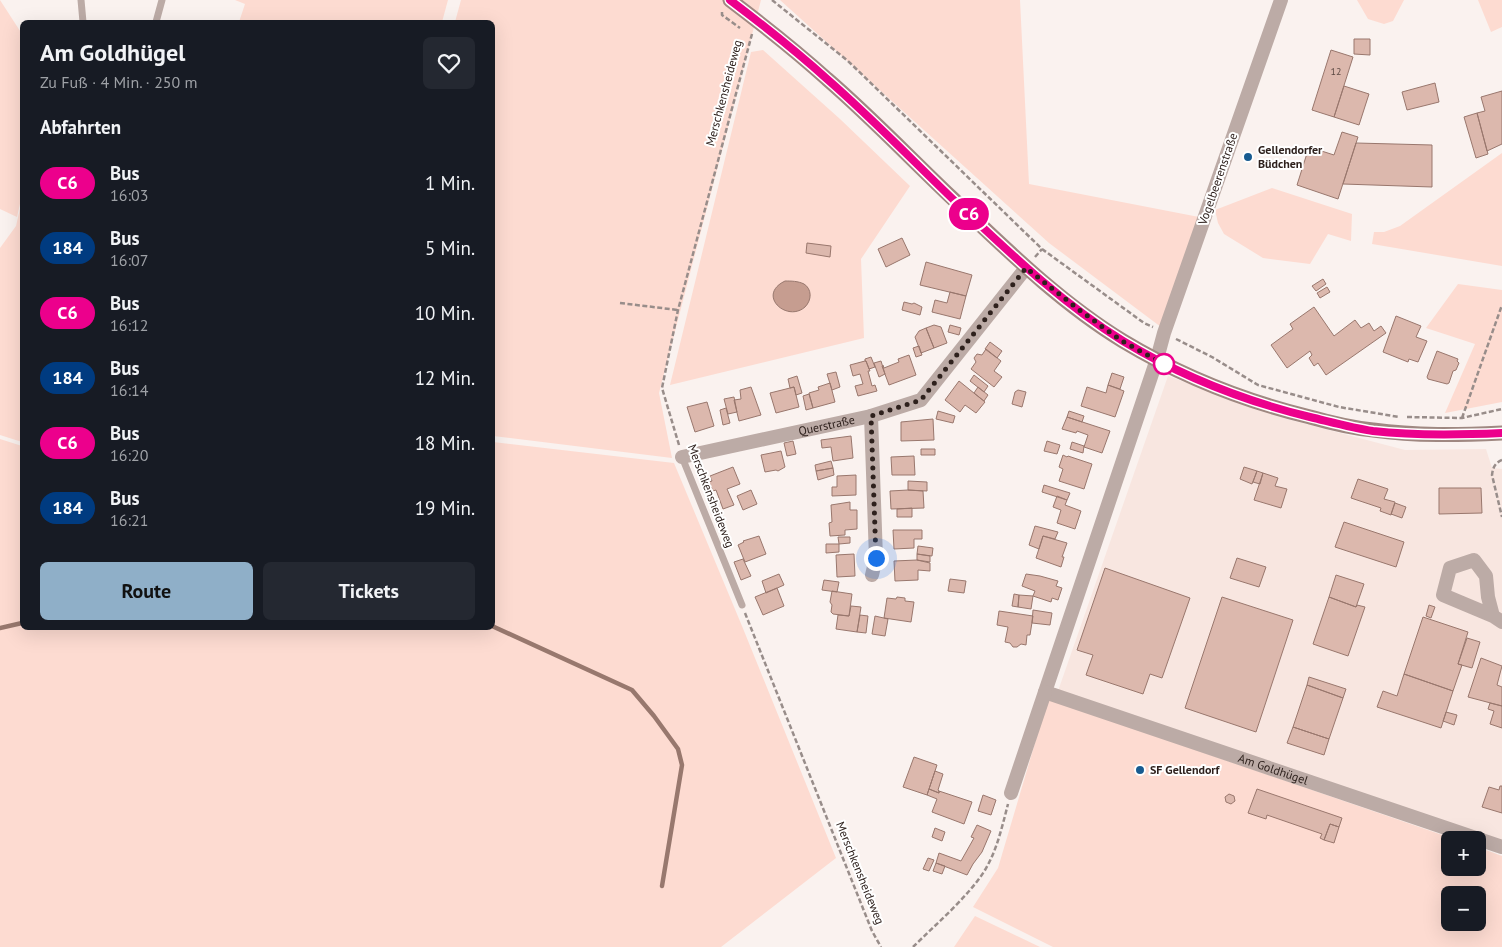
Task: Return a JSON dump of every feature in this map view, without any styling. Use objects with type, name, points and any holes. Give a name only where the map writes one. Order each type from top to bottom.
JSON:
[{"type":"main road","points":[[730,0],[828,80],[1026,268],[1114,335],[1186,374],[1226,392],[1278,410],[1371,430],[1462,435],[1502,433]]},
{"type":"street","name":"Vogelbeerenstraße","points":[[1157,359],[1164,333],[1282,0]]},
{"type":"street","name":"Querstraße","points":[[682,457],[871,416],[921,400],[1026,268]]},
{"type":"street","points":[[1011,793],[1157,359]]},
{"type":"street","points":[[871,416],[876,558],[872,575]]},
{"type":"street","name":"Am Goldhügel","points":[[1045,692],[1502,847]]},
{"type":"lane","points":[[81,0],[83,20]]},
{"type":"lane","points":[[157,20],[162,0]]},
{"type":"lane","name":"Merschkensheideweg","points":[[682,457],[742,605]]},
{"type":"path","points":[[772,0],[848,60],[1042,249],[1144,323],[1212,357],[1258,385],[1338,407],[1402,417],[1462,418],[1502,409]]},
{"type":"path","name":"Merschkensheideweg","points":[[682,457],[662,388],[678,310],[751,36]]},
{"type":"path","points":[[620,303],[678,310]]},
{"type":"path","points":[[1462,418],[1502,305]]},
{"type":"path","points":[[1502,460],[1495,464],[1492,469],[1492,475],[1502,517]]},
{"type":"path","name":"Merschkensheideweg","points":[[742,605],[872,931],[881,947]]},
{"type":"path","points":[[912,947],[966,893],[984,871],[995,849],[1011,793]]},
{"type":"shaded area","points":[[0,0],[20,31],[20,204],[17,217],[0,209]]},
{"type":"shaded area","points":[[235,0],[448,0],[443,20],[240,20],[245,4]]},
{"type":"shaded area","points":[[461,0],[761,0],[659,393],[672,458],[495,436],[495,20],[456,20]]},
{"type":"shaded area","points":[[780,0],[1020,0],[1029,184],[1199,217],[1161,327],[1049,243]]},
{"type":"shaded area","points":[[1357,0],[1404,0],[1393,21],[1384,24],[1368,19]]},
{"type":"shaded area","points":[[1478,0],[1502,0],[1502,27],[1491,32]]},
{"type":"shaded area","points":[[763,50],[840,119],[910,186],[861,259],[864,338],[670,385],[751,52]]},
{"type":"shaded area","points":[[1502,153],[1502,266],[1372,244],[1374,232],[1384,232],[1400,226]]},
{"type":"shaded area","points":[[1272,188],[1352,214],[1351,241],[1328,234],[1310,264],[1263,258],[1224,234],[1218,223],[1215,210]]},
{"type":"shaded area","points":[[20,209],[20,441],[0,435],[0,248],[16,226]]},
{"type":"shaded area","points":[[785,281],[799,282],[807,286],[810,295],[805,307],[798,311],[790,312],[777,305],[773,293]]},
{"type":"shaded area","points":[[1458,284],[1502,290],[1502,402],[1445,413],[1475,344],[1426,328]]},
{"type":"shaded area","points":[[1168,376],[1279,417],[1405,450],[1486,449],[1492,468],[1502,469],[1502,843],[1486,838],[1486,831],[1467,831],[1058,691]]},
{"type":"shaded area","points":[[0,439],[20,445],[20,630],[495,630],[495,442],[674,463],[836,858],[721,947],[0,947]]},
{"type":"shaded area","name":"SF Gellendorf","points":[[1048,699],[1441,834],[1441,876],[1486,876],[1486,850],[1502,856],[1502,947],[1053,947],[973,907],[998,868]]},
{"type":"shaded area","points":[[975,916],[1040,947],[954,947]]},
{"type":"building","points":[[1354,39],[1370,39],[1370,55],[1354,54]]},
{"type":"building","points":[[1331,50],[1353,57],[1334,117],[1312,110]]},
{"type":"building","points":[[1435,83],[1439,102],[1407,110],[1402,92]]},
{"type":"building","points":[[1344,86],[1369,94],[1359,125],[1334,117]]},
{"type":"building","points":[[1502,91],[1502,144],[1487,151],[1477,113],[1485,111],[1481,97]]},
{"type":"building","points":[[1477,113],[1488,154],[1476,158],[1464,117]]},
{"type":"building","points":[[1342,132],[1358,137],[1338,199],[1297,185],[1309,147],[1334,155]]},
{"type":"building","points":[[1356,143],[1432,145],[1432,187],[1343,184]]},
{"type":"building","points":[[902,238],[910,255],[886,267],[878,249]]},
{"type":"building","points":[[807,243],[831,246],[830,257],[806,253]]},
{"type":"building","points":[[926,262],[972,275],[966,296],[920,285]]},
{"type":"building","points":[[1323,279],[1326,284],[1316,291],[1312,286]]},
{"type":"building","points":[[1327,287],[1330,292],[1320,298],[1317,293]]},
{"type":"building","points":[[950,292],[966,296],[960,319],[932,312],[935,300],[947,303]]},
{"type":"building","points":[[904,302],[914,303],[922,307],[920,315],[902,310]]},
{"type":"building","points":[[1314,307],[1334,336],[1355,320],[1361,328],[1369,323],[1374,331],[1381,326],[1386,333],[1326,375],[1318,363],[1314,366],[1309,358],[1312,355],[1310,351],[1287,368],[1271,345],[1293,329],[1290,324]]},
{"type":"building","points":[[1396,316],[1421,326],[1416,337],[1427,341],[1418,362],[1409,359],[1408,362],[1383,352]]},
{"type":"building","points":[[934,325],[941,327],[947,343],[934,348],[926,328]]},
{"type":"building","points":[[950,325],[961,328],[959,335],[948,332]]},
{"type":"building","points":[[926,328],[934,348],[921,353],[915,337],[919,331]]},
{"type":"building","points":[[990,342],[1002,351],[997,358],[985,349]]},
{"type":"building","points":[[919,346],[922,355],[916,357],[913,348]]},
{"type":"building","points":[[986,349],[1001,361],[994,371],[1002,377],[994,387],[971,369],[976,362],[974,358],[977,354],[982,355]]},
{"type":"building","points":[[1437,351],[1458,359],[1459,363],[1456,370],[1453,371],[1447,384],[1428,379],[1427,377]]},
{"type":"building","points":[[909,355],[916,375],[889,385],[882,366],[884,368],[899,362],[898,359]]},
{"type":"building","points":[[871,357],[875,367],[869,369],[865,359]]},
{"type":"building","points":[[866,361],[870,371],[868,371],[872,386],[875,385],[877,391],[858,396],[855,386],[863,384],[860,374],[853,376],[850,365]]},
{"type":"building","points":[[881,361],[885,374],[879,377],[874,363]]},
{"type":"building","points":[[836,372],[840,387],[832,390],[827,374]]},
{"type":"building","points":[[1112,373],[1124,377],[1120,389],[1108,385]]},
{"type":"building","points":[[974,375],[988,386],[984,392],[970,381]]},
{"type":"building","points":[[797,376],[802,393],[796,395],[794,387],[790,388],[788,379]]},
{"type":"building","points":[[959,381],[985,402],[976,413],[965,405],[960,412],[945,400]]},
{"type":"building","points":[[830,383],[835,402],[813,408],[809,393],[819,390],[818,387]]},
{"type":"building","points":[[1108,385],[1124,391],[1115,417],[1081,406],[1087,387],[1106,393]]},
{"type":"building","points":[[751,387],[761,415],[739,421],[734,400],[741,399],[740,390]]},
{"type":"building","points":[[794,387],[799,407],[776,413],[770,393]]},
{"type":"building","points":[[978,387],[988,395],[984,401],[974,393]]},
{"type":"building","points":[[1018,390],[1026,392],[1022,407],[1012,404],[1015,392]]},
{"type":"building","points":[[809,394],[813,408],[806,410],[803,396]]},
{"type":"building","points":[[734,397],[737,412],[728,414],[724,399]]},
{"type":"building","points":[[707,402],[714,426],[695,432],[687,407]]},
{"type":"building","points":[[726,408],[730,423],[723,425],[720,410]]},
{"type":"building","points":[[938,411],[955,416],[953,423],[936,419]]},
{"type":"building","points":[[1069,411],[1084,416],[1082,422],[1067,417]]},
{"type":"building","points":[[1067,417],[1110,431],[1102,453],[1084,447],[1088,435],[1062,429]]},
{"type":"building","points":[[933,419],[934,440],[901,441],[901,422]]},
{"type":"building","points":[[851,436],[853,458],[833,461],[831,447],[822,448],[821,440]]},
{"type":"building","points":[[793,441],[796,454],[787,456],[784,443]]},
{"type":"building","points":[[1047,441],[1060,445],[1057,454],[1044,451]]},
{"type":"building","points":[[1072,442],[1084,446],[1083,453],[1070,449]]},
{"type":"building","points":[[921,449],[935,449],[935,455],[921,455]]},
{"type":"building","points":[[781,451],[785,467],[778,471],[765,472],[761,455]]},
{"type":"building","points":[[1063,455],[1092,464],[1084,489],[1059,481],[1063,469],[1059,467]]},
{"type":"building","points":[[914,456],[915,475],[892,475],[891,457]]},
{"type":"building","points":[[831,461],[833,468],[816,471],[815,465]]},
{"type":"building","points":[[733,467],[740,484],[727,489],[734,505],[723,509],[716,490],[713,491],[709,482],[712,481],[710,476]]},
{"type":"building","points":[[1244,467],[1257,471],[1252,484],[1240,479]]},
{"type":"building","points":[[833,468],[834,475],[818,480],[816,471]]},
{"type":"building","points":[[1257,471],[1263,473],[1260,484],[1253,482]]},
{"type":"building","points":[[1263,473],[1278,478],[1275,486],[1287,489],[1281,508],[1254,500]]},
{"type":"building","points":[[856,475],[856,495],[832,496],[832,487],[837,487],[837,476]]},
{"type":"building","points":[[1358,479],[1388,489],[1384,499],[1395,502],[1391,515],[1380,511],[1381,508],[1351,498]]},
{"type":"building","points":[[908,481],[927,482],[927,491],[908,490]]},
{"type":"building","points":[[1044,485],[1070,493],[1067,500],[1042,492]]},
{"type":"building","points":[[1439,488],[1481,488],[1482,513],[1439,514]]},
{"type":"building","points":[[751,490],[757,504],[743,510],[737,496]]},
{"type":"building","points":[[890,491],[923,491],[924,508],[891,509]]},
{"type":"building","points":[[1057,496],[1067,500],[1065,505],[1081,511],[1075,529],[1057,523],[1061,510],[1053,507]]},
{"type":"building","points":[[850,502],[850,510],[857,510],[857,529],[845,530],[845,535],[830,536],[829,523],[832,522],[831,505]]},
{"type":"building","points":[[1395,503],[1406,507],[1402,518],[1391,514]]},
{"type":"building","points":[[912,508],[912,517],[897,517],[897,509]]},
{"type":"building","points":[[1344,522],[1404,542],[1396,567],[1335,547]]},
{"type":"building","points":[[1035,526],[1058,532],[1055,539],[1043,536],[1039,549],[1029,545]]},
{"type":"building","points":[[893,530],[922,530],[922,539],[914,539],[914,548],[894,549]]},
{"type":"building","points":[[759,536],[766,554],[745,562],[738,545],[743,541]]},
{"type":"building","points":[[1043,536],[1067,543],[1061,567],[1036,558]]},
{"type":"building","points":[[838,537],[850,537],[850,543],[839,544]]},
{"type":"building","points":[[826,544],[839,544],[839,552],[826,553]]},
{"type":"building","points":[[918,546],[933,548],[932,556],[917,554]]},
{"type":"building","points":[[854,554],[855,576],[837,577],[836,555]]},
{"type":"building","points":[[917,554],[930,556],[930,562],[917,560]]},
{"type":"building","points":[[1237,558],[1266,567],[1259,587],[1230,578]]},
{"type":"building","points":[[743,559],[751,576],[741,580],[734,562]]},
{"type":"building","points":[[917,560],[930,563],[930,571],[918,570],[918,580],[895,581],[894,561]]},
{"type":"building","points":[[1105,568],[1190,598],[1162,678],[1150,674],[1143,694],[1086,675],[1093,655],[1077,650]]},
{"type":"building","points":[[779,574],[784,585],[766,593],[762,581]]},
{"type":"building","points":[[1026,574],[1058,581],[1056,586],[1062,588],[1058,600],[1052,598],[1051,602],[1033,596],[1035,591],[1022,586]]},
{"type":"building","points":[[1336,575],[1364,584],[1356,607],[1329,597]]},
{"type":"building","points":[[950,579],[966,581],[964,593],[948,591]]},
{"type":"building","points":[[824,580],[839,582],[837,592],[822,590]]},
{"type":"building","points":[[777,588],[784,606],[763,615],[755,597]]},
{"type":"building","points":[[832,591],[852,594],[849,616],[833,614],[831,612]]},
{"type":"building","points":[[1014,594],[1019,595],[1018,607],[1012,606]]},
{"type":"building","points":[[1019,595],[1033,596],[1031,609],[1018,607]]},
{"type":"building","points":[[897,597],[905,598],[905,601],[914,602],[911,622],[884,618],[887,598],[896,599]]},
{"type":"building","points":[[1222,597],[1293,620],[1256,732],[1185,708]]},
{"type":"building","points":[[1329,597],[1356,607],[1357,605],[1365,607],[1348,656],[1313,644]]},
{"type":"building","points":[[1429,605],[1435,607],[1431,618],[1426,616]]},
{"type":"building","points":[[851,606],[861,607],[857,632],[836,629],[838,615],[849,616]]},
{"type":"building","points":[[1033,610],[1052,613],[1050,625],[1032,623]]},
{"type":"building","points":[[999,611],[1033,616],[1030,635],[1027,635],[1026,645],[1021,644],[1013,647],[1010,643],[1005,642],[1008,627],[997,625]]},
{"type":"building","points":[[860,615],[868,616],[866,633],[857,632]]},
{"type":"building","points":[[875,616],[888,619],[885,636],[872,634]]},
{"type":"building","points":[[1423,617],[1468,632],[1458,664],[1462,665],[1453,691],[1404,674]]},
{"type":"building","points":[[1467,638],[1480,642],[1472,668],[1458,664]]},
{"type":"building","points":[[1481,658],[1502,666],[1497,685],[1502,687],[1502,706],[1468,697]]},
{"type":"building","points":[[1404,674],[1453,691],[1441,728],[1377,707],[1383,691],[1397,696]]},
{"type":"building","points":[[1309,677],[1346,689],[1343,698],[1307,685]]},
{"type":"building","points":[[1307,685],[1343,698],[1329,739],[1293,727]]},
{"type":"building","points":[[1490,703],[1502,706],[1502,728],[1490,724],[1494,711],[1488,709]]},
{"type":"building","points":[[1446,712],[1457,715],[1454,725],[1443,721]]},
{"type":"building","points":[[1293,727],[1329,739],[1324,755],[1287,743]]},
{"type":"building","points":[[914,757],[937,765],[927,795],[903,787]]},
{"type":"building","points":[[935,771],[943,774],[938,790],[939,793],[929,789]]},
{"type":"building","points":[[1500,786],[1502,786],[1502,813],[1482,807],[1489,787],[1499,790]]},
{"type":"building","points":[[929,789],[972,802],[964,824],[932,812],[937,799],[927,795]]},
{"type":"building","points":[[1257,789],[1342,818],[1339,827],[1330,824],[1324,840],[1320,838],[1322,834],[1267,815],[1266,819],[1248,813]]},
{"type":"building","points":[[1229,794],[1234,796],[1235,801],[1231,804],[1226,802],[1225,797]]},
{"type":"building","points":[[983,795],[996,800],[991,815],[978,811]]},
{"type":"building","points":[[1330,824],[1339,827],[1334,843],[1324,840]]},
{"type":"building","points":[[977,825],[991,831],[982,852],[967,875],[936,863],[939,853],[961,861],[974,838],[971,837]]},
{"type":"building","points":[[935,828],[945,832],[942,841],[932,837]]},
{"type":"building","points":[[928,858],[934,860],[929,871],[923,869]]},
{"type":"building","points":[[936,863],[945,866],[942,874],[933,871]]},
{"type":"waterway","points":[[0,628],[20,623]]},
{"type":"waterway","points":[[495,627],[632,690],[678,749],[682,765],[662,886]]},
{"type":"bus line","name":"C6","points":[[730,0],[828,80],[1026,268],[1122,341],[1174,369],[1226,392],[1278,410],[1371,430],[1462,435],[1502,433]]},
{"type":"place","name":"Gellendorfer Büdchen","points":[[1248,157]]},
{"type":"place","name":"SF Gellendorf","points":[[1140,770]]},
{"type":"route","points":[[876,558],[871,416],[921,400],[1026,268],[1122,341],[1164,364]]}]
